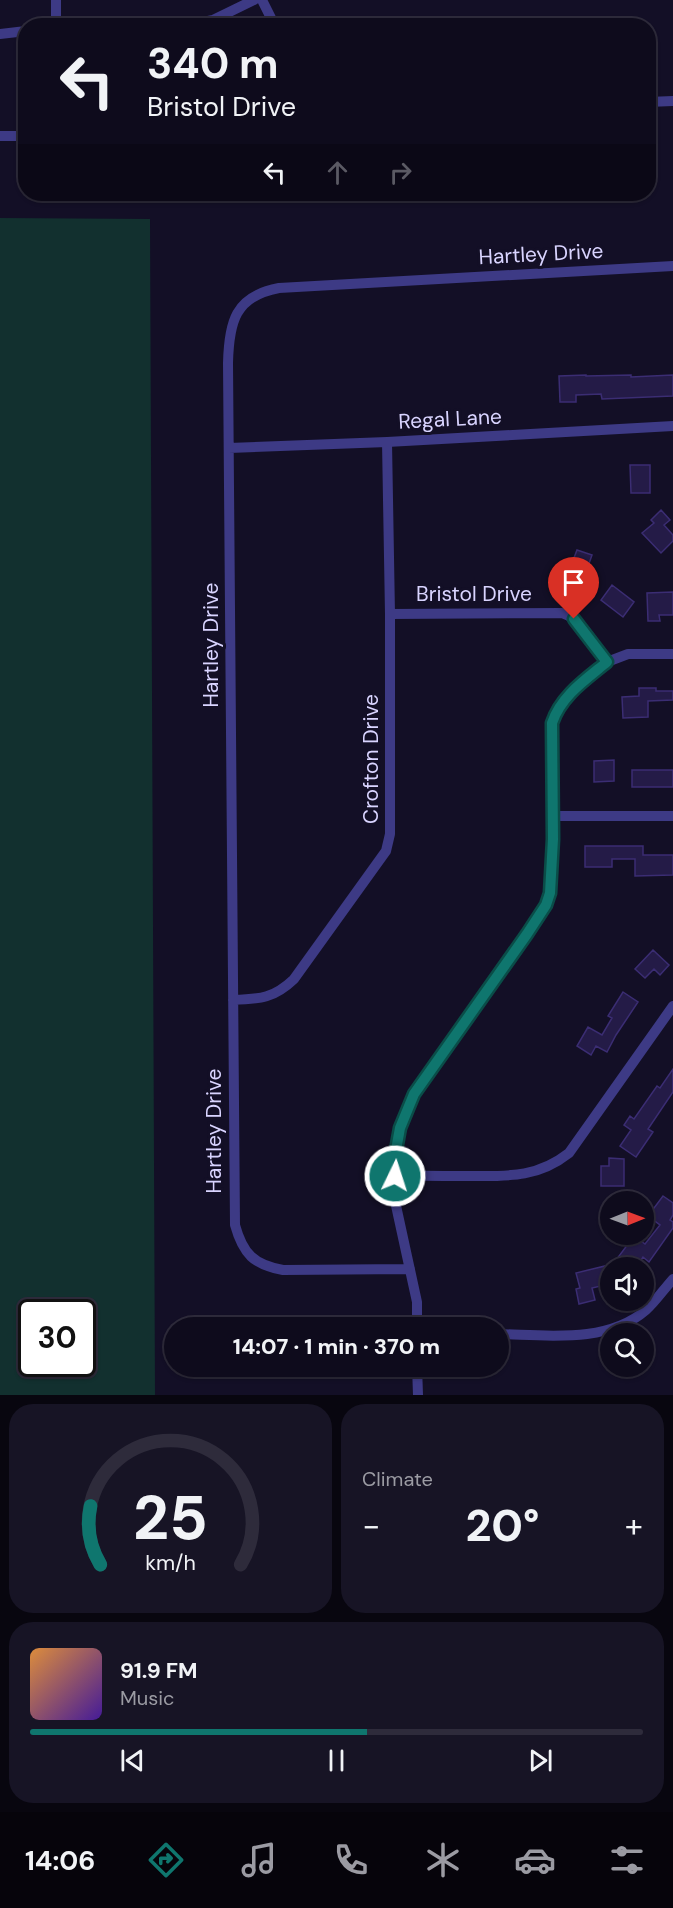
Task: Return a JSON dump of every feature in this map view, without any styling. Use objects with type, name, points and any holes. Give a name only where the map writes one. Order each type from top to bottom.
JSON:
[{"type":"street","points":[[56,0],[56,18]]},
{"type":"street","points":[[217,18],[254,0]]},
{"type":"street","points":[[262,0],[271,18]]},
{"type":"street","points":[[0,34],[18,32]]},
{"type":"street","points":[[656,102],[673,101]]},
{"type":"street","points":[[0,136],[18,136]]},
{"type":"street","name":"Hartley Drive","points":[[410,1269],[283,1270],[262,1265],[253,1259],[245,1250],[237,1232],[234,1210],[229,336],[237,313],[244,303],[266,291],[279,288],[673,266]]},
{"type":"street","name":"Regal Lane","points":[[229,448],[387,442],[673,426]]},
{"type":"street","name":"Crofton Drive","points":[[233,1000],[272,996],[283,990],[294,979],[386,851],[389,843],[390,614],[387,442]]},
{"type":"street","name":"Bristol Drive","points":[[390,614],[562,613],[580,625],[607,662]]},
{"type":"street","points":[[417,1317],[417,1302],[395,1201],[396,1150],[400,1128],[414,1094],[546,905],[552,884],[552,723],[556,712],[567,696],[607,662],[628,654],[673,654]]},
{"type":"street","points":[[553,816],[673,816]]},
{"type":"street","points":[[395,1176],[514,1176],[542,1169],[557,1162],[569,1153],[673,1006]]},
{"type":"street","points":[[509,1334],[587,1334],[622,1325],[645,1311],[673,1278]]},
{"type":"street","points":[[417,1377],[418,1395]]},
{"type":"green space","points":[[0,218],[150,219],[155,1395],[0,1395]]},
{"type":"building","points":[[631,375],[631,377],[673,375],[673,396],[602,399],[601,394],[576,395],[576,402],[560,402],[559,376]]},
{"type":"building","points":[[630,465],[650,465],[650,493],[631,493]]},
{"type":"building","points":[[661,510],[670,520],[664,525],[673,535],[673,541],[661,553],[642,533],[654,523],[651,520]]},
{"type":"building","points":[[577,550],[592,555],[586,572],[581,570],[577,580],[561,575],[566,561],[572,563]]},
{"type":"building","points":[[612,585],[634,602],[623,617],[601,600]]},
{"type":"building","points":[[673,592],[673,615],[659,615],[660,621],[648,621],[647,593]]},
{"type":"building","points":[[639,688],[673,691],[673,700],[648,701],[648,717],[623,718],[622,697],[639,696]]},
{"type":"building","points":[[614,760],[614,781],[594,782],[594,761]]},
{"type":"building","points":[[632,770],[673,770],[673,787],[632,787]]},
{"type":"building","points":[[585,846],[643,846],[643,855],[673,855],[673,875],[635,876],[635,859],[612,859],[612,867],[585,867]]},
{"type":"building","points":[[653,950],[669,965],[660,975],[654,969],[645,978],[635,969]]},
{"type":"building","points":[[623,992],[638,1002],[607,1052],[596,1046],[591,1055],[577,1046],[588,1027],[602,1035],[612,1018],[608,1016]]},
{"type":"building","points":[[673,1069],[673,1092],[648,1129],[653,1132],[636,1157],[620,1146],[631,1130],[624,1125],[630,1116],[634,1119],[657,1086],[660,1088]]},
{"type":"building","points":[[609,1158],[624,1159],[624,1186],[601,1186],[601,1166],[609,1166]]},
{"type":"building","points":[[663,1196],[673,1203],[673,1215],[670,1220],[673,1222],[673,1228],[653,1257],[618,1257],[627,1245],[654,1245],[654,1233],[660,1225],[654,1220],[654,1208]]},
{"type":"building","points":[[600,1267],[600,1286],[592,1288],[595,1300],[579,1304],[576,1289],[580,1288],[576,1273]]},
{"type":"route","points":[[395,1176],[400,1128],[414,1094],[527,934],[546,905],[550,893],[553,839],[552,723],[556,712],[567,696],[607,662],[574,619]]}]
